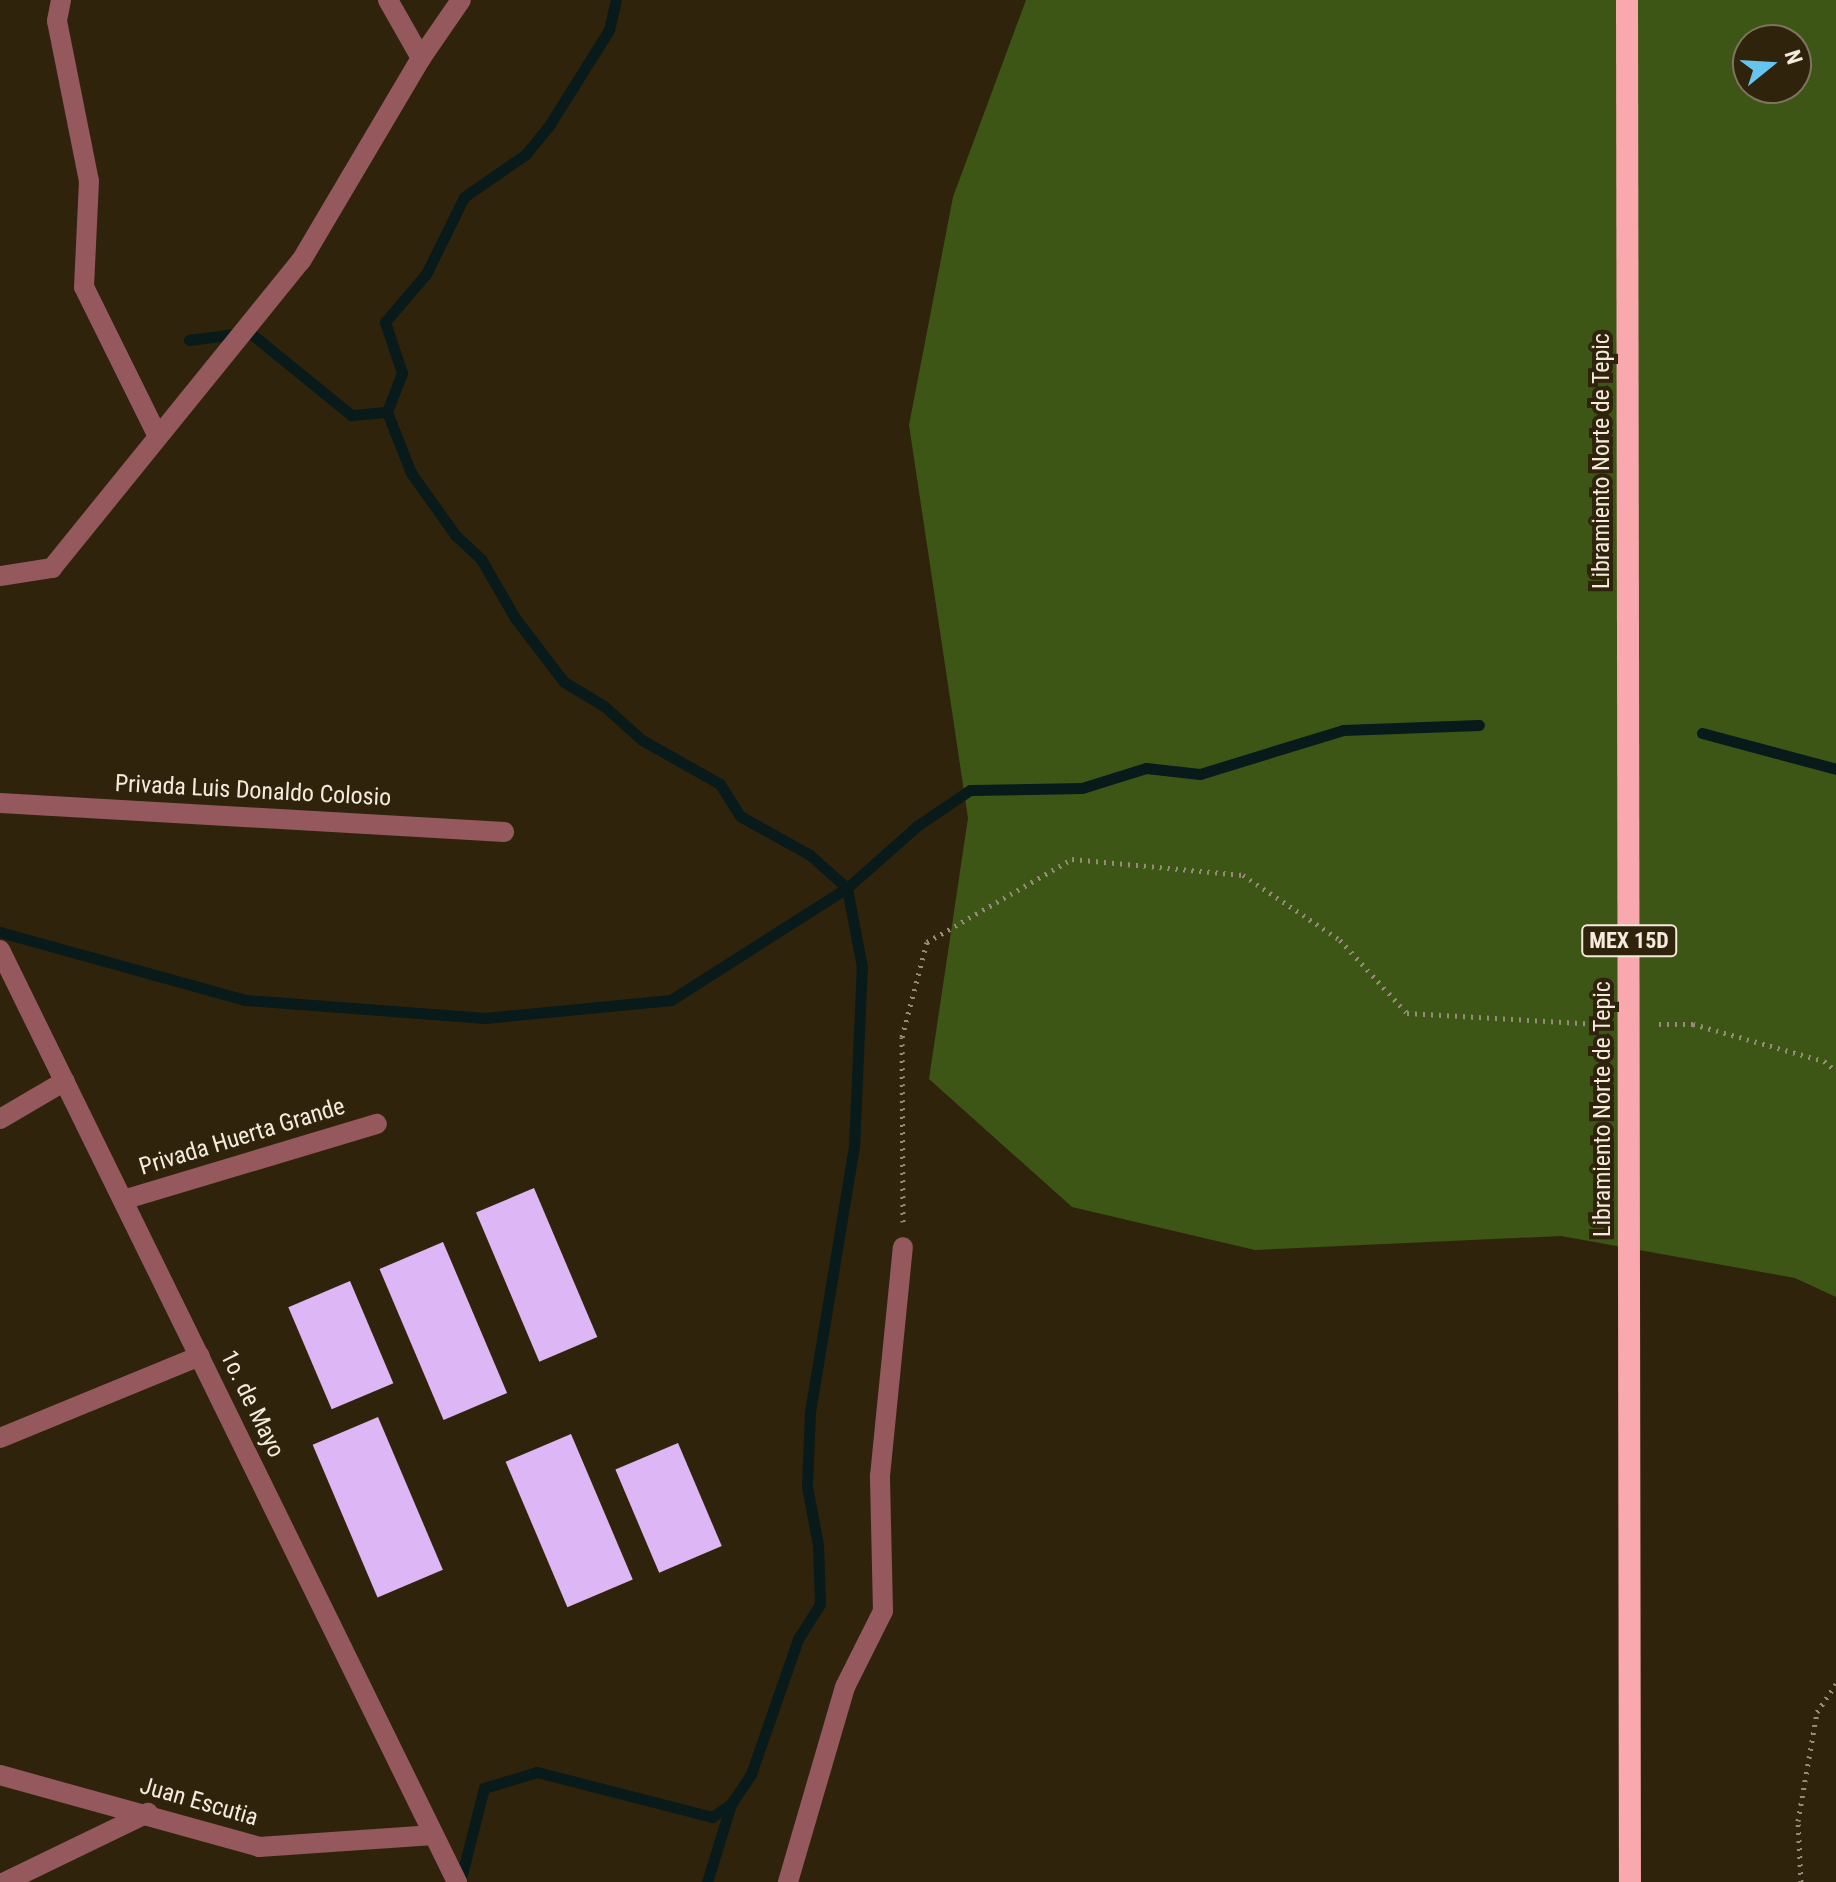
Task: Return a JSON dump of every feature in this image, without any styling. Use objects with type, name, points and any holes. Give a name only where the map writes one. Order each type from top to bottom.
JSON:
[{"type":"highway","name":"Libramiento Norte de Tepic","points":[[1627,0],[1630,1882]]},
{"type":"street","points":[[61,0],[57,21],[89,181],[84,287],[157,435]]},
{"type":"street","points":[[388,0],[421,58]]},
{"type":"street","points":[[0,576],[52,568],[301,261],[421,58],[461,0]]},
{"type":"street","name":"Privada Luis Donaldo Colosio","points":[[0,803],[504,832]]},
{"type":"street","name":"1o. de Mayo","points":[[0,950],[457,1882]]},
{"type":"street","points":[[0,1119],[65,1081]]},
{"type":"street","name":"Privada Huerta Grande","points":[[123,1200],[377,1124]]},
{"type":"street","points":[[788,1882],[845,1687],[883,1611],[880,1476],[903,1247]]},
{"type":"street","points":[[0,1438],[200,1356]]},
{"type":"street","name":"Juan Escutia","points":[[0,1775],[148,1813],[259,1847],[434,1835]]},
{"type":"street","points":[[5,1882],[148,1813]]},
{"type":"path","points":[[903,1247],[902,1037],[927,942],[1072,859],[1243,875],[1340,940],[1407,1013],[1599,1024]]},
{"type":"path","points":[[1659,1024],[1693,1024],[1824,1061],[1836,1071]]},
{"type":"path","points":[[1801,1882],[1798,1821],[1817,1712],[1836,1684]]},
{"type":"green space","points":[[1026,0],[1836,0],[1836,1297],[1795,1278],[1561,1236],[1255,1250],[1072,1207],[929,1079],[968,818],[909,425],[953,197]]},
{"type":"building","points":[[534,1188],[597,1337],[539,1362],[476,1213]]},
{"type":"building","points":[[443,1242],[507,1393],[444,1420],[379,1269]]},
{"type":"building","points":[[350,1281],[393,1383],[332,1409],[288,1307]]},
{"type":"building","points":[[378,1417],[443,1570],[378,1598],[313,1445]]},
{"type":"building","points":[[571,1434],[633,1579],[567,1607],[506,1462]]},
{"type":"building","points":[[678,1443],[722,1546],[659,1573],[615,1470]]},
{"type":"waterway","points":[[460,1882],[484,1788],[537,1772],[712,1817],[731,1804],[751,1774],[798,1639],[820,1604],[818,1545],[807,1486],[810,1412],[854,1147],[862,967],[847,888],[810,855],[740,816],[720,784],[642,740],[604,706],[564,682],[515,618],[481,559],[456,536],[411,473],[387,412],[402,373],[385,322],[426,274],[464,197],[526,154],[550,124],[609,30],[616,0]]},
{"type":"waterway","points":[[189,340],[249,332],[351,415],[387,412]]},
{"type":"waterway","points":[[0,932],[246,1000],[485,1018],[671,1000],[847,888],[917,826],[970,790],[1082,788],[1146,768],[1200,774],[1343,730],[1479,725]]},
{"type":"waterway","points":[[1702,733],[1836,769]]},
{"type":"waterway","points":[[707,1882],[731,1804]]}]
